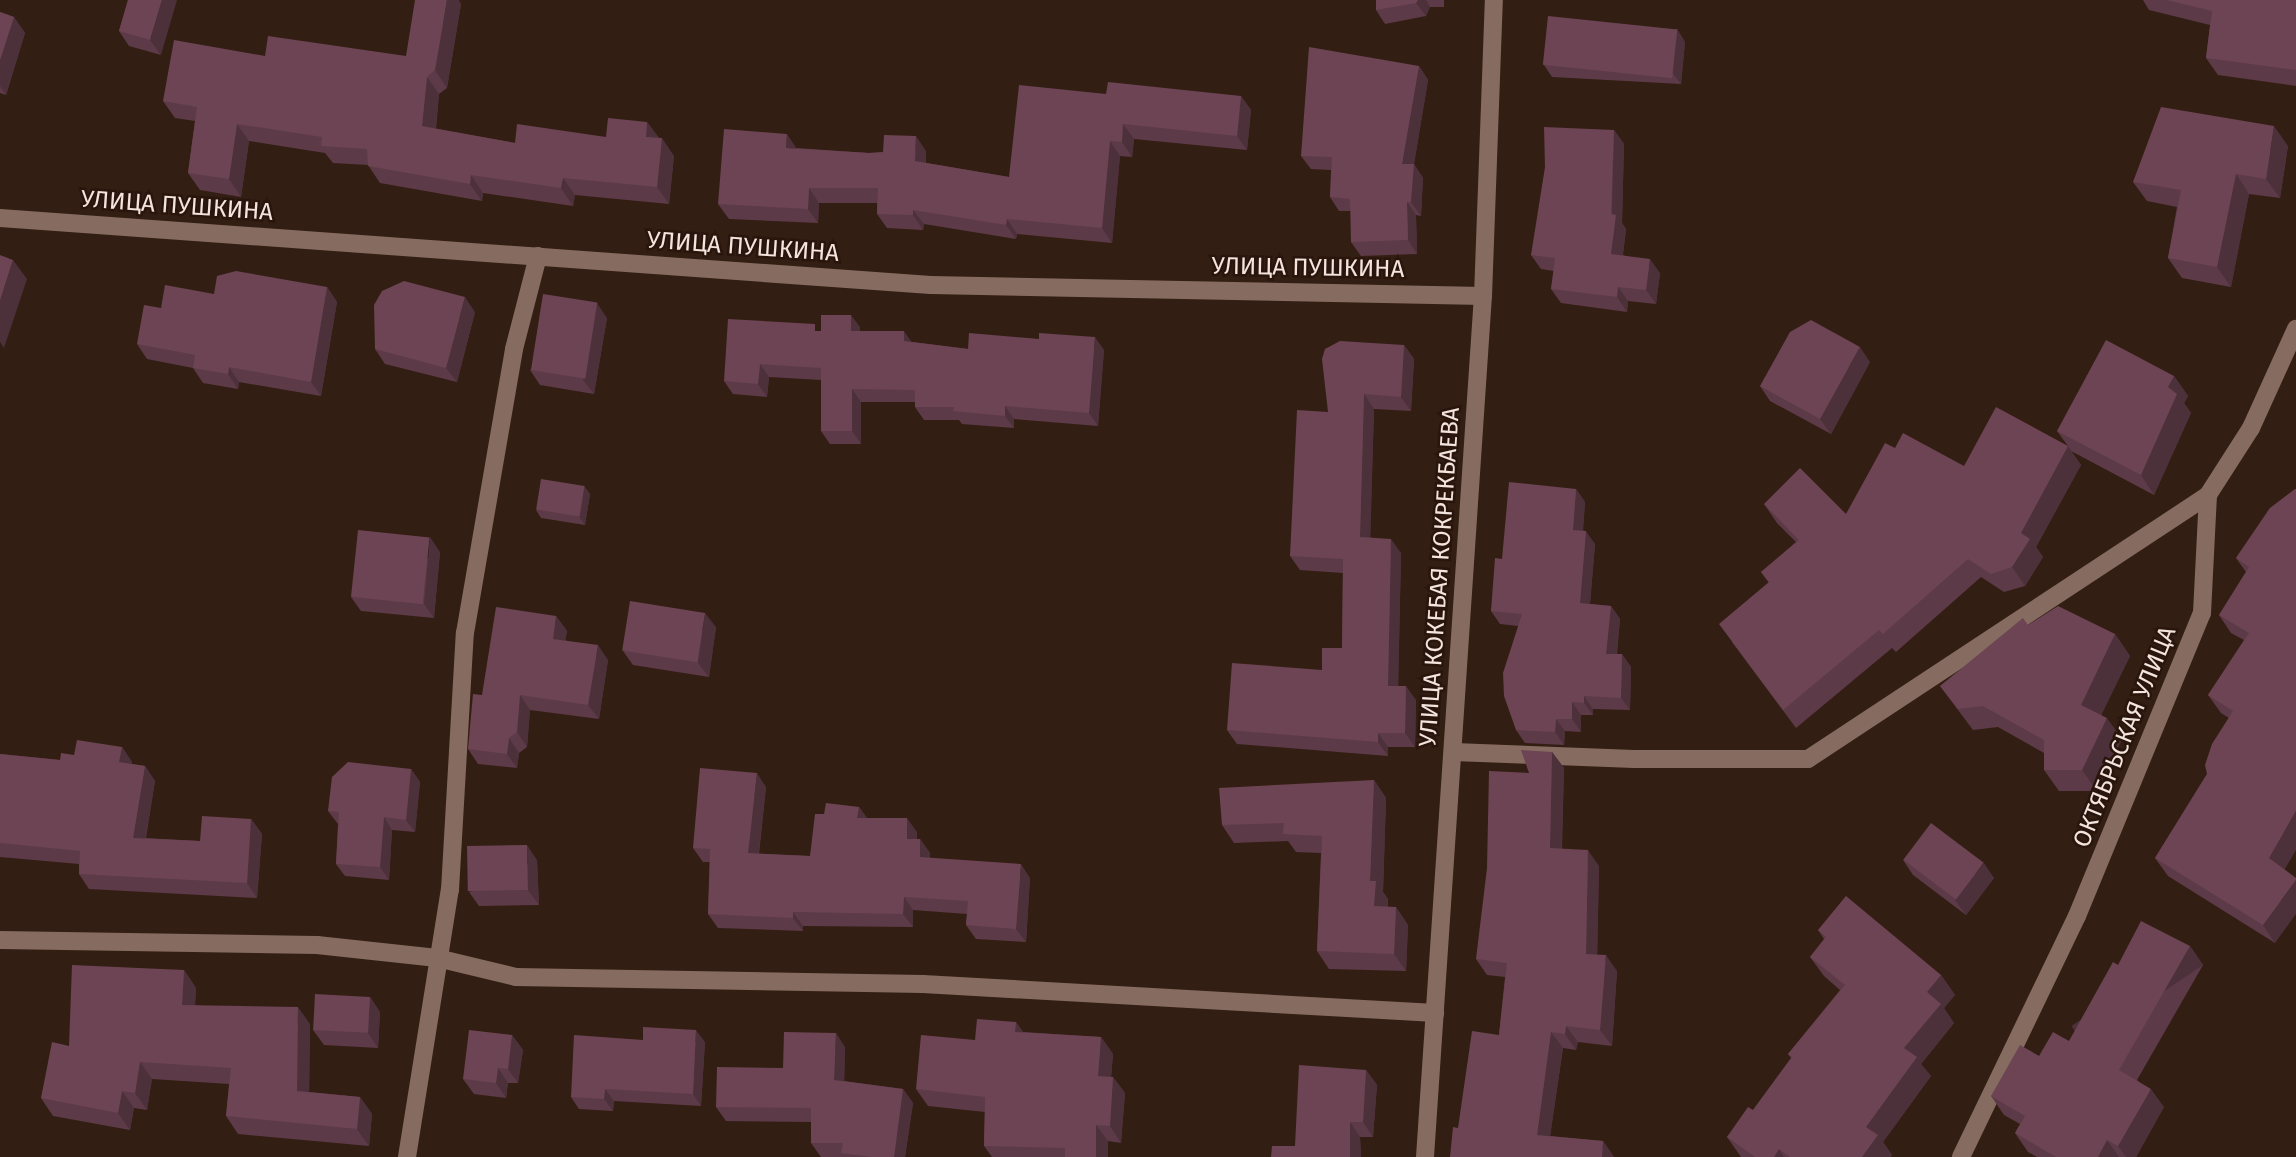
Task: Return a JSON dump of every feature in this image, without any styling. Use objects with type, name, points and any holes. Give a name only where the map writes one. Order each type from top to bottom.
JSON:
[{"type":"street","name":"УЛИЦА КОКЕБАЯ КОКРЕКБАЕВА","points":[[1425,1157],[1483,296],[1494,0]]},
{"type":"street","name":"УЛИЦА ПУШКИНА","points":[[0,218],[931,285],[1483,296]]},
{"type":"street","points":[[407,1157],[450,890],[465,633],[513,349],[538,256]]},
{"type":"street","name":"ОКТЯБРЬСКАЯ УЛИЦА","points":[[1961,1157],[2077,916],[2202,613],[2208,495],[2250,428],[2296,329]]},
{"type":"street","points":[[1454,752],[1634,759],[1808,758],[2208,495]]},
{"type":"street","points":[[0,940],[317,945],[437,958],[516,977],[923,984],[1435,1013]]},
{"type":"building","points":[[128,0],[162,0],[150,40],[119,31]]},
{"type":"building","points":[[415,0],[447,0],[435,70],[427,77],[422,126],[515,143],[517,124],[606,137],[608,118],[647,122],[646,137],[662,138],[657,187],[563,178],[561,188],[471,175],[470,184],[368,166],[367,149],[321,146],[322,137],[237,124],[229,179],[188,173],[197,107],[163,101],[174,40],[265,56],[268,36],[406,56]]},
{"type":"building","points":[[1376,0],[1418,0],[1416,3],[1376,10]]},
{"type":"building","points":[[2167,0],[2296,0],[2296,70],[2206,58],[2212,11]]},
{"type":"building","points":[[0,12],[14,17],[0,60]]},
{"type":"building","points":[[1548,16],[1677,30],[1672,78],[1543,65]]},
{"type":"building","points":[[1309,47],[1419,66],[1402,164],[1414,164],[1411,202],[1407,202],[1408,240],[1351,242],[1350,199],[1330,197],[1332,157],[1301,156]]},
{"type":"building","points":[[1108,82],[1241,96],[1237,136],[1123,124],[1122,142],[1110,141],[1102,228],[1007,219],[1006,225],[913,210],[913,215],[877,214],[878,188],[809,188],[808,209],[718,204],[724,129],[787,134],[786,148],[869,153],[883,152],[884,135],[916,136],[915,161],[1009,177],[1019,85],[1106,94]]},
{"type":"building","points":[[2161,107],[2274,126],[2266,179],[2236,174],[2217,267],[2168,258],[2181,190],[2133,182]]},
{"type":"building","points":[[1544,127],[1614,130],[1611,214],[1616,215],[1611,254],[1650,259],[1646,290],[1618,287],[1617,297],[1551,289],[1555,258],[1531,255],[1545,167]]},
{"type":"building","points":[[0,255],[13,260],[0,301]]},
{"type":"building","points":[[236,271],[327,287],[311,382],[229,367],[228,374],[193,368],[195,355],[137,344],[144,305],[161,308],[165,285],[214,294],[217,276]]},
{"type":"building","points":[[404,281],[465,297],[446,368],[375,349],[374,305],[382,291]]},
{"type":"building","points":[[543,294],[597,303],[585,379],[531,370]]},
{"type":"building","points":[[821,315],[851,315],[851,331],[904,331],[904,341],[968,349],[969,333],[1039,339],[1039,333],[1095,337],[1089,413],[1005,406],[1005,416],[953,411],[954,407],[915,407],[915,390],[852,389],[852,431],[821,431],[821,368],[760,364],[758,384],[724,381],[728,319],[815,324],[815,331],[821,331]]},
{"type":"building","points":[[1811,320],[1860,347],[1820,419],[1760,386],[1790,332]]},
{"type":"building","points":[[2106,340],[2174,376],[2168,387],[2177,394],[2141,475],[2057,431]]},
{"type":"building","points":[[1340,341],[1404,345],[1401,397],[1364,394],[1360,537],[1391,539],[1388,686],[1406,686],[1405,733],[1378,733],[1378,742],[1227,730],[1232,663],[1322,670],[1322,648],[1342,648],[1343,559],[1290,556],[1297,410],[1328,412],[1322,359],[1325,349]]},
{"type":"building","points":[[1996,407],[2068,446],[2021,533],[2030,539],[2012,567],[1991,574],[1968,559],[1883,634],[1879,630],[1783,710],[1719,624],[1769,582],[1761,572],[1799,540],[1764,504],[1800,468],[1846,514],[1885,443],[1895,448],[1903,433],[1964,466]]},
{"type":"building","points":[[541,479],[584,486],[580,517],[536,510]]},
{"type":"building","points":[[1509,482],[1576,489],[1573,530],[1586,531],[1580,603],[1611,606],[1606,654],[1622,654],[1621,698],[1584,696],[1584,703],[1572,702],[1572,719],[1556,719],[1555,732],[1516,730],[1504,696],[1503,673],[1522,614],[1491,611],[1495,558],[1502,559]]},
{"type":"building","points":[[2295,489],[2296,811],[2269,858],[2296,880],[2263,925],[2155,858],[2207,774],[2205,765],[2212,744],[2233,711],[2208,695],[2249,633],[2219,615],[2249,567],[2236,558],[2270,508]]},
{"type":"building","points":[[358,530],[430,538],[423,604],[351,597]]},
{"type":"building","points":[[630,601],[705,613],[697,662],[622,650]]},
{"type":"building","points":[[2058,606],[2115,634],[2081,705],[2107,718],[2082,770],[2044,770],[2044,740],[1983,706],[1958,709],[1940,686],[2023,618],[2028,625]]},
{"type":"building","points":[[496,607],[556,616],[553,639],[598,645],[588,705],[520,695],[517,732],[509,738],[507,754],[468,749],[473,694],[482,695]]},
{"type":"building","points":[[77,740],[122,747],[119,762],[145,766],[133,838],[200,841],[202,816],[251,819],[247,883],[79,874],[80,851],[0,843],[0,754],[60,760],[61,753],[74,755]]},
{"type":"building","points":[[1521,750],[1552,752],[1550,848],[1588,850],[1586,954],[1606,955],[1600,1030],[1566,1026],[1565,1034],[1551,1032],[1537,1135],[1603,1141],[1602,1157],[1450,1157],[1453,1127],[1458,1128],[1472,1031],[1499,1035],[1507,963],[1476,959],[1487,868],[1489,771],[1529,773]]},
{"type":"building","points":[[348,762],[411,769],[406,820],[384,817],[380,867],[336,864],[339,812],[328,811],[332,777]]},
{"type":"building","points":[[700,768],[757,773],[748,853],[810,856],[815,814],[824,814],[826,803],[859,807],[857,818],[907,818],[907,839],[920,839],[920,857],[1021,864],[1016,929],[966,925],[968,901],[904,897],[903,914],[793,912],[793,918],[708,914],[710,849],[693,848]]},
{"type":"building","points":[[1374,780],[1370,881],[1376,881],[1374,906],[1396,907],[1394,954],[1317,951],[1322,836],[1283,834],[1284,823],[1222,825],[1219,788]]},
{"type":"building","points":[[1931,823],[1984,863],[1956,899],[1903,860]]},
{"type":"building","points":[[527,845],[528,890],[468,891],[467,846]]},
{"type":"building","points":[[1846,896],[1941,975],[1927,992],[1941,1004],[1904,1048],[1917,1057],[1866,1127],[1878,1135],[1862,1157],[1790,1157],[1779,1149],[1774,1157],[1755,1157],[1727,1137],[1748,1107],[1753,1110],[1792,1057],[1788,1054],[1845,985],[1810,957],[1826,937],[1818,930]]},
{"type":"building","points":[[2141,921],[2190,946],[2119,1070],[2151,1089],[2118,1146],[2107,1140],[2098,1157],[2056,1157],[2015,1133],[2025,1116],[1991,1096],[2020,1045],[2039,1056],[2053,1032],[2069,1041],[2113,962],[2118,965]]},
{"type":"building","points":[[72,965],[184,970],[182,1005],[298,1007],[297,1091],[360,1097],[357,1129],[226,1116],[231,1068],[140,1062],[135,1093],[122,1091],[118,1113],[41,1098],[52,1042],[69,1046]]},
{"type":"building","points":[[315,994],[370,997],[368,1033],[313,1030]]},
{"type":"building","points":[[977,1019],[1016,1022],[1015,1032],[1101,1037],[1098,1076],[1113,1077],[1110,1126],[1096,1125],[1096,1157],[1065,1157],[1065,1148],[984,1146],[985,1097],[916,1089],[921,1035],[975,1040]]},
{"type":"building","points":[[643,1027],[696,1030],[693,1094],[605,1089],[604,1099],[571,1097],[574,1035],[643,1040]]},
{"type":"building","points":[[469,1030],[512,1035],[508,1069],[498,1068],[496,1083],[463,1079]]},
{"type":"building","points":[[784,1032],[836,1033],[834,1080],[903,1089],[894,1157],[841,1153],[843,1143],[811,1143],[811,1108],[716,1107],[717,1067],[783,1068]]},
{"type":"building","points":[[1299,1065],[1366,1070],[1363,1122],[1350,1122],[1350,1157],[1271,1157],[1272,1146],[1295,1146]]}]
